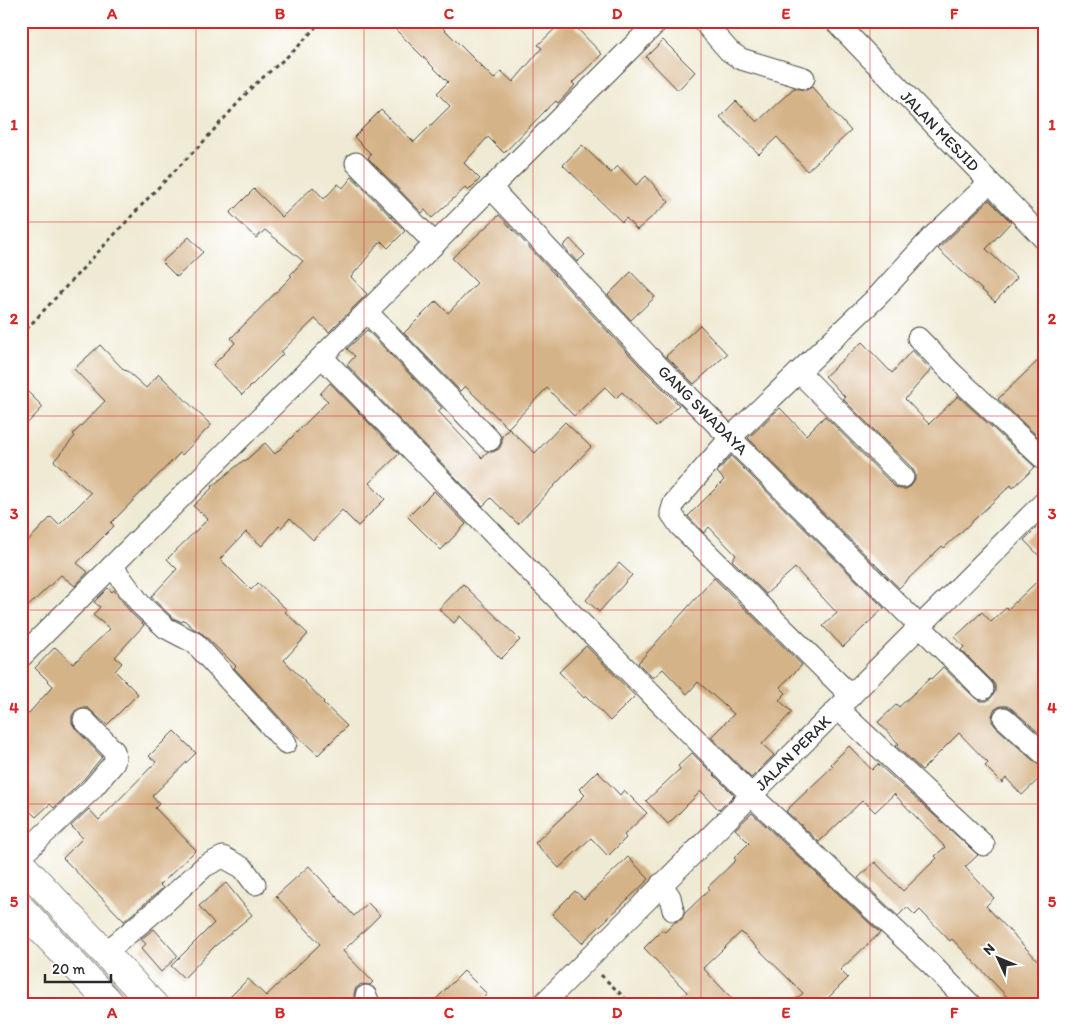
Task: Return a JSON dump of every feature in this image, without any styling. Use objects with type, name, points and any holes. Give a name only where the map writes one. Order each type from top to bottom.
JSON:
[{"type":"main road","points":[[21,864],[151,1004]]},
{"type":"main road","points":[[21,908],[112,1005]]},
{"type":"street","points":[[21,657],[658,21]]},
{"type":"street","points":[[704,21],[729,51],[741,59],[804,78]]},
{"type":"street","name":"JALAN MESJID","points":[[835,21],[1045,240]]},
{"type":"street","points":[[356,164],[435,244]]},
{"type":"street","points":[[984,845],[844,702],[680,526],[671,513],[674,503],[731,437],[878,296],[932,237],[989,183]]},
{"type":"street","name":"GANG SWADAYA","points":[[491,188],[648,357],[731,437],[983,689]]},
{"type":"street","points":[[367,312],[490,440]]},
{"type":"street","points":[[918,338],[954,375],[1045,460]]},
{"type":"street","points":[[322,357],[751,796],[930,962],[971,1005]]},
{"type":"street","points":[[799,372],[903,477]]},
{"type":"street","name":"JALAN PERAK","points":[[542,1005],[1045,501]]},
{"type":"street","points":[[112,566],[141,605],[166,628],[195,643],[286,743]]},
{"type":"street","points":[[1004,718],[1045,755]]},
{"type":"street","points":[[21,856],[92,789],[114,762],[114,751],[84,720]]},
{"type":"street","points":[[105,953],[162,906],[205,866],[223,857],[243,868],[255,884]]},
{"type":"street","points":[[661,884],[672,900],[673,910]]},
{"type":"path","points":[[21,335],[204,141],[253,86],[296,50],[321,21]]},
{"type":"path","points":[[587,960],[632,1005]]},
{"type":"building","points":[[387,21],[436,21],[494,79],[501,71],[513,82],[542,48],[538,45],[563,21],[570,21],[602,54],[572,83],[575,85],[558,103],[556,101],[545,111],[504,153],[488,137],[464,163],[480,179],[468,191],[465,188],[432,218],[425,210],[422,213],[368,158],[371,154],[354,137],[381,110],[414,142],[450,106],[437,93],[448,82]]},
{"type":"building","points":[[663,40],[695,72],[678,90],[646,57]]},
{"type":"building","points":[[812,87],[851,131],[807,171],[777,137],[759,154],[720,117],[736,101],[757,122],[794,88],[806,90]]},
{"type":"building","points":[[582,145],[611,173],[618,166],[636,185],[646,176],[669,202],[637,230],[626,218],[622,222],[563,165]]},
{"type":"building","points":[[352,177],[405,231],[388,248],[381,241],[351,277],[367,294],[329,332],[315,319],[281,352],[283,354],[242,395],[213,365],[235,343],[231,338],[292,276],[290,275],[303,261],[265,230],[256,238],[230,213],[254,189],[282,217],[313,187],[324,199],[338,184],[343,188]]},
{"type":"building","points":[[989,200],[1011,222],[986,249],[1017,278],[995,302],[938,249]]},
{"type":"building","points":[[499,215],[679,405],[656,427],[622,392],[616,398],[605,387],[574,416],[547,388],[508,428],[465,386],[460,391],[404,333],[436,301],[448,313],[477,283],[452,258]]},
{"type":"building","points":[[189,237],[203,252],[177,277],[162,262]]},
{"type":"building","points":[[570,239],[585,255],[577,262],[563,246]]},
{"type":"building","points":[[631,272],[655,297],[631,320],[608,295]]},
{"type":"building","points":[[700,325],[727,354],[694,384],[666,356]]},
{"type":"building","points":[[367,330],[442,408],[438,411],[482,458],[487,452],[499,449],[502,443],[502,436],[509,429],[535,453],[565,422],[591,447],[518,524],[491,498],[483,506],[347,365],[355,356],[347,349]]},
{"type":"building","points":[[862,342],[892,373],[912,350],[931,370],[905,399],[929,424],[958,396],[1035,467],[1013,488],[1011,485],[944,548],[942,546],[899,588],[748,438],[780,408],[806,435],[825,416],[894,486],[906,489],[911,486],[915,480],[915,473],[912,468],[843,399],[845,397],[825,376]]},
{"type":"building","points":[[100,345],[125,371],[146,388],[159,374],[211,425],[182,455],[180,453],[111,523],[114,526],[77,563],[88,572],[75,586],[61,575],[21,613],[21,548],[51,517],[59,525],[91,493],[54,461],[75,436],[73,434],[105,401],[74,369]]},
{"type":"building","points":[[1045,354],[1045,428],[1037,436],[998,399]]},
{"type":"building","points":[[330,383],[399,454],[369,483],[385,499],[358,526],[342,510],[313,540],[290,518],[281,528],[279,526],[262,546],[246,532],[220,559],[251,590],[258,583],[287,610],[285,612],[308,634],[284,660],[347,726],[318,755],[294,733],[234,668],[236,666],[204,635],[184,620],[182,622],[173,618],[151,597],[177,569],[167,559],[208,519],[193,506],[211,487],[265,443],[275,454],[328,401],[320,394]]},
{"type":"building","points":[[21,385],[43,407],[21,430]]},
{"type":"building","points":[[731,456],[884,608],[843,647],[823,626],[837,613],[795,568],[766,594],[732,560],[736,555],[709,527],[704,533],[688,516],[724,480],[717,472]]},
{"type":"building","points":[[434,491],[466,524],[441,550],[408,517]]},
{"type":"building","points":[[1045,519],[1045,562],[1024,540]]},
{"type":"building","points":[[619,563],[632,575],[599,612],[586,600]]},
{"type":"building","points":[[1045,574],[1045,738],[1007,706],[1000,706],[994,710],[992,722],[1037,764],[1045,767],[1045,773],[1022,795],[1006,778],[1002,783],[985,766],[988,763],[959,733],[922,770],[896,746],[899,744],[878,722],[897,704],[899,707],[943,667],[975,698],[980,701],[987,701],[991,698],[995,692],[995,685],[961,650],[964,647],[955,637],[982,612],[991,622],[1007,607],[1008,609]]},
{"type":"building","points":[[714,578],[802,665],[780,687],[786,693],[779,700],[792,712],[762,744],[774,755],[751,778],[711,737],[734,714],[698,682],[687,694],[663,669],[653,678],[638,663]]},
{"type":"building","points":[[463,584],[520,640],[501,659],[460,616],[454,623],[439,609]]},
{"type":"building","points":[[108,588],[112,592],[114,590],[131,613],[144,625],[115,657],[122,663],[115,671],[138,694],[107,725],[88,708],[81,708],[75,711],[72,716],[72,723],[102,757],[83,780],[54,808],[50,804],[36,817],[21,803],[21,722],[53,686],[35,668],[55,647],[73,664],[110,629],[93,615],[100,607],[94,602]]},
{"type":"building","points":[[586,646],[635,696],[610,721],[559,672]]},
{"type":"building","points":[[174,731],[196,753],[152,796],[159,804],[155,808],[196,850],[160,885],[163,888],[124,921],[63,858],[83,838],[71,826],[89,809],[99,820],[156,762],[149,756]]},
{"type":"building","points":[[849,746],[872,770],[878,764],[978,855],[965,867],[994,898],[986,906],[1045,968],[1045,1005],[1015,1005],[952,939],[950,941],[920,910],[915,915],[907,907],[898,916],[858,878],[875,862],[903,891],[937,858],[935,856],[945,847],[894,794],[875,812],[863,800],[819,842],[786,811],[833,766],[831,764]]},
{"type":"building","points":[[692,753],[734,795],[719,810],[701,791],[668,824],[646,801],[680,769],[678,766]]},
{"type":"building","points":[[597,771],[620,795],[624,790],[647,813],[624,835],[626,838],[608,856],[591,838],[559,868],[535,843],[585,795],[579,789]]},
{"type":"building","points":[[752,813],[880,933],[840,970],[848,978],[821,1005],[790,1005],[803,993],[741,932],[703,968],[738,1005],[674,1005],[687,992],[644,948],[662,930],[665,932],[675,922],[682,919],[685,913],[710,889],[708,887],[736,860],[734,858],[749,843],[735,829]]},
{"type":"building","points":[[628,857],[649,879],[582,943],[552,914],[575,891],[584,899]]},
{"type":"building","points":[[309,866],[354,916],[368,903],[380,915],[343,951],[373,982],[370,985],[361,984],[356,988],[354,1000],[349,1005],[222,1005],[248,979],[266,996],[320,944],[276,896]]},
{"type":"building","points":[[226,883],[252,915],[215,946],[184,978],[171,966],[214,923],[199,906]]},
{"type":"building","points":[[154,929],[178,956],[161,972],[141,949],[146,944],[141,939]]},
{"type":"building","points":[[464,971],[487,994],[476,1005],[430,1005]]}]
